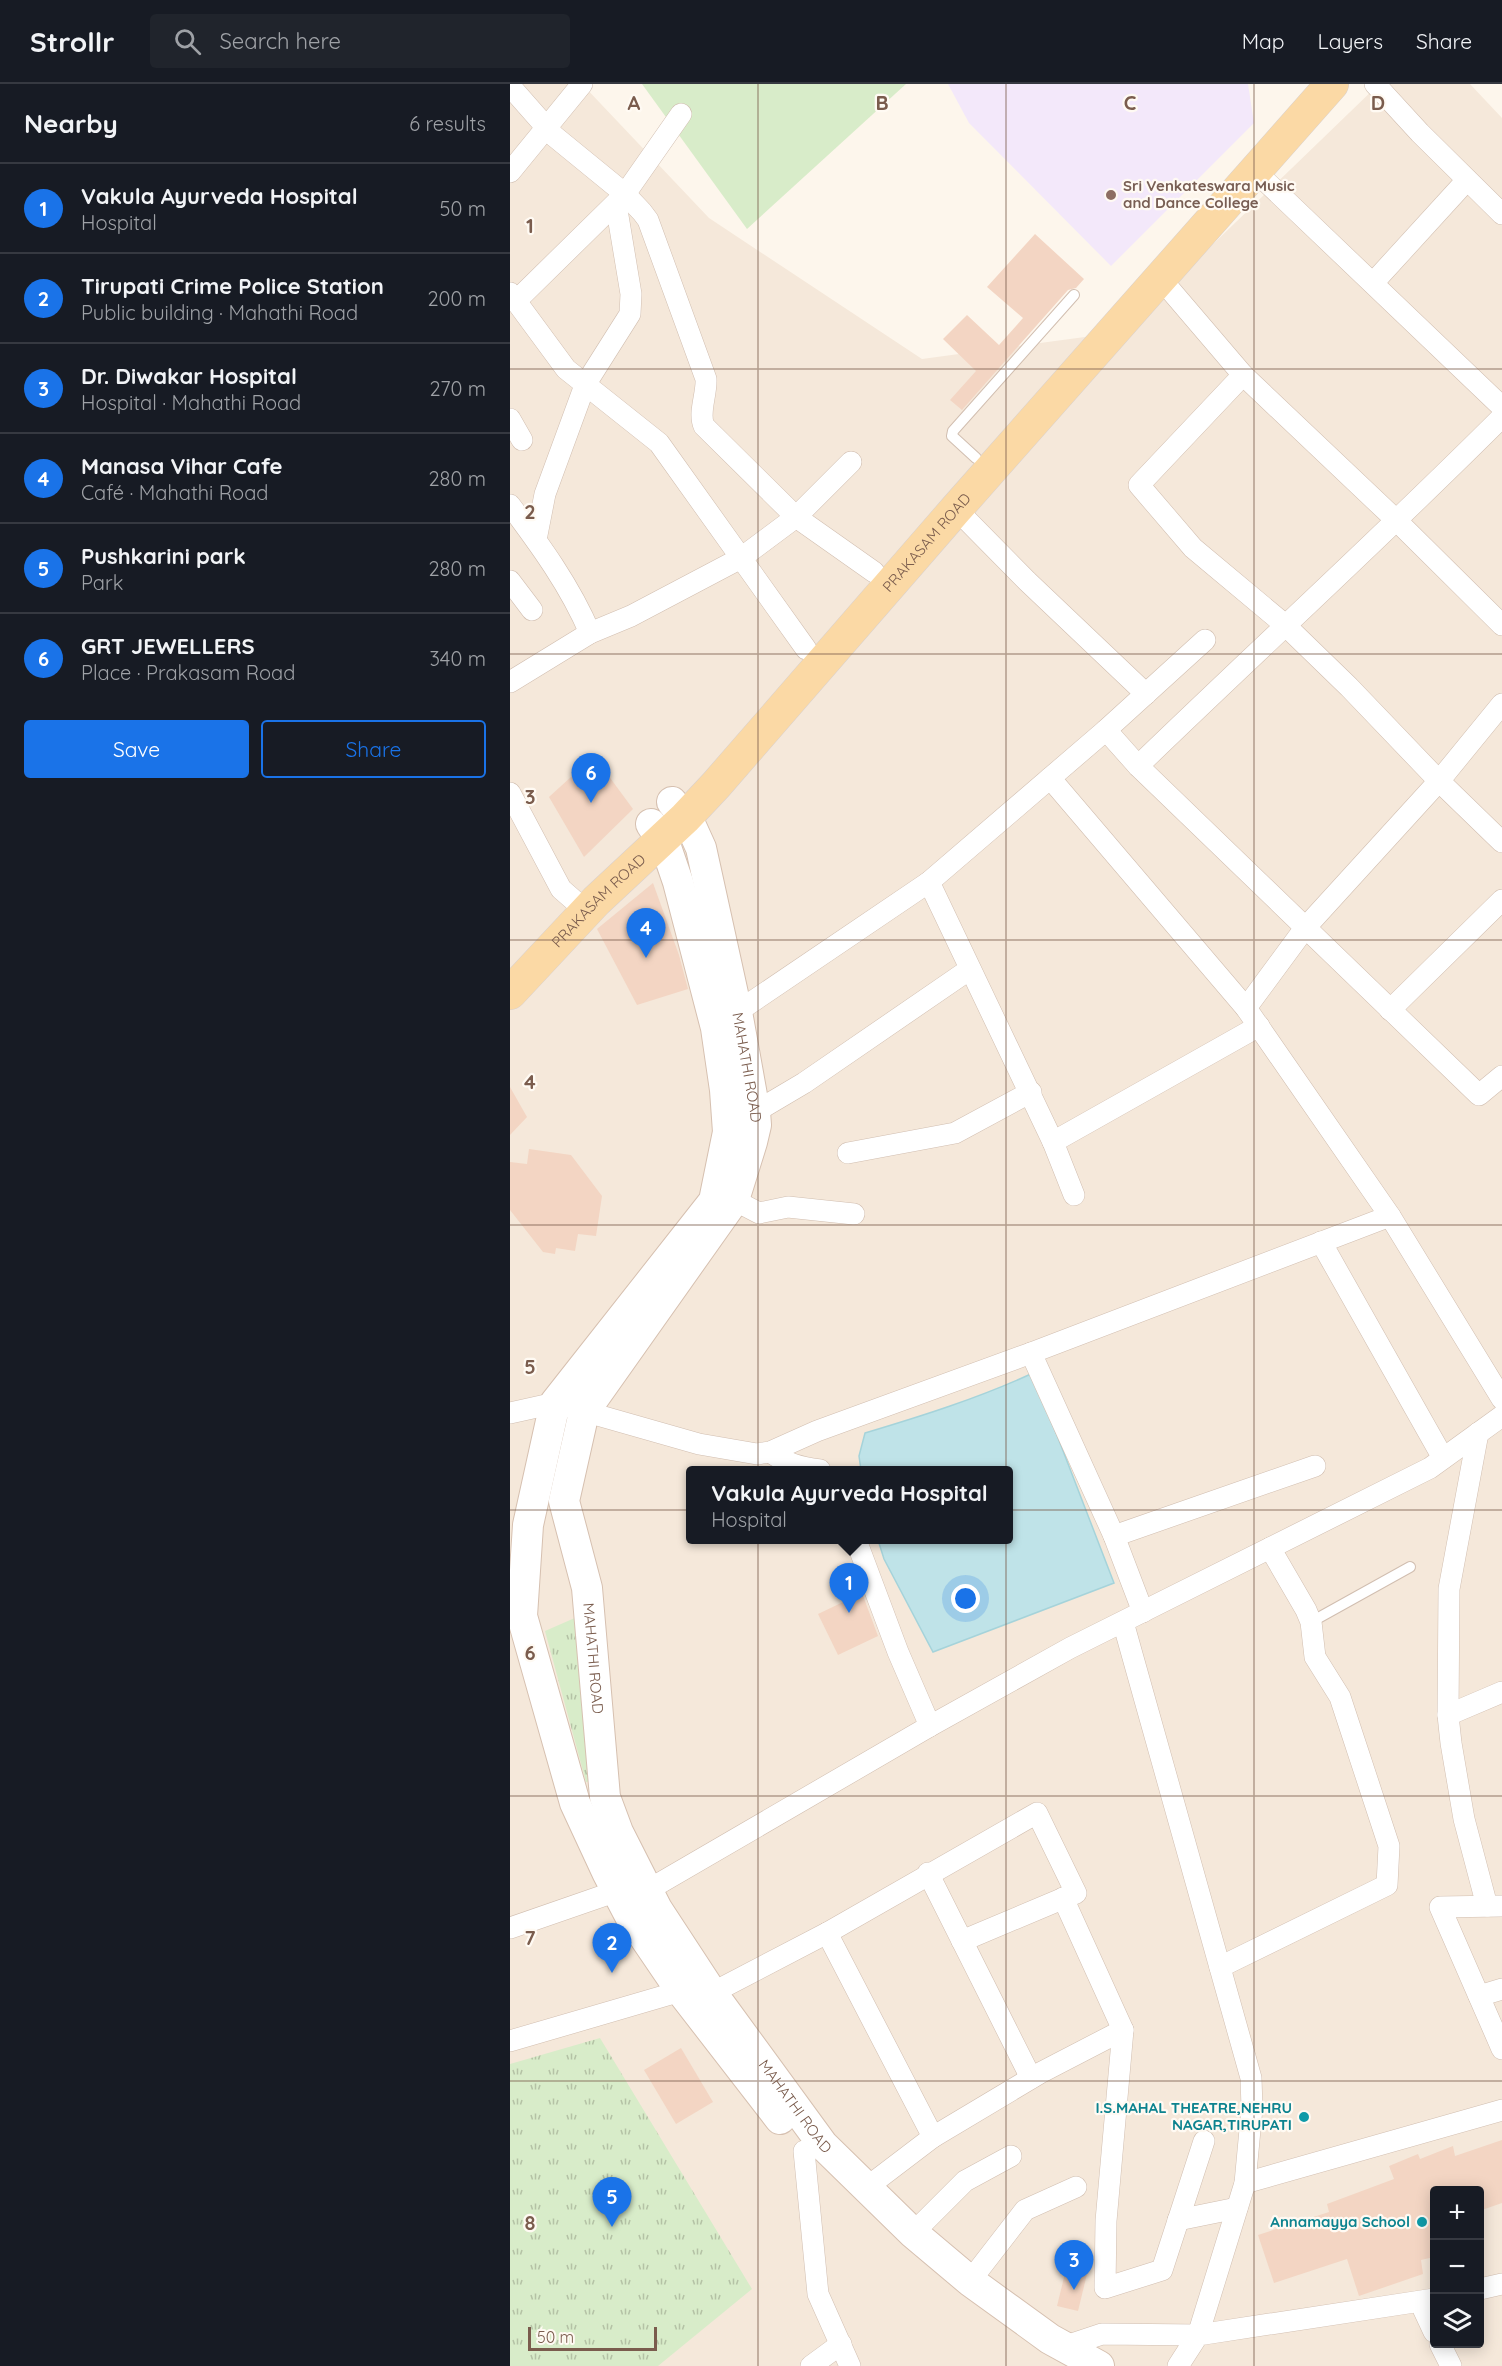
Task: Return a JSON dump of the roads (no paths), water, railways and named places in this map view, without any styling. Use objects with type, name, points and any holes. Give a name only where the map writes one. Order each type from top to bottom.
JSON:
[{"type":"main road","name":"PRAKASAM ROAD","points":[[510,973],[577,903],[667,821],[806,649],[1309,84]]},
{"type":"main road","name":"PRAKASAM ROAD","points":[[510,993],[956,510],[1332,84]]},
{"type":"street","points":[[510,172],[582,84]]},
{"type":"street","points":[[1374,84],[1502,214]]},
{"type":"street","points":[[510,86],[554,136],[620,199],[648,220],[706,379],[702,421],[704,426],[796,517],[874,572]]},
{"type":"street","points":[[681,114],[620,199],[513,297],[566,369],[647,431],[659,443],[806,649]]},
{"type":"street","points":[[1256,172],[1502,407]]},
{"type":"street","points":[[1373,283],[1467,180]]},
{"type":"street","points":[[536,540],[545,494],[585,385],[630,314],[631,294],[620,199]]},
{"type":"street","points":[[1161,279],[1243,375],[1397,521],[1502,626]]},
{"type":"street","points":[[1243,375],[1139,485],[1193,548],[1284,624],[1502,842]]},
{"type":"street","points":[[1138,766],[1284,624],[1397,521],[1502,417]]},
{"type":"street","points":[[510,419],[522,440]]},
{"type":"street","points":[[510,682],[590,633],[631,616],[741,558],[796,517],[851,462]]},
{"type":"street","points":[[510,505],[536,540],[579,608],[590,633]]},
{"type":"street","points":[[956,510],[1146,694]]},
{"type":"street","points":[[510,581],[532,609]]},
{"type":"street","points":[[738,1012],[929,882],[1106,730],[1206,640]]},
{"type":"street","points":[[1246,1008],[1305,928],[1439,781],[1502,704]]},
{"type":"street","points":[[1106,730],[1138,766],[1479,1095],[1502,1076]]},
{"type":"street","points":[[1050,778],[1246,1008],[1390,1216],[1502,1399]]},
{"type":"street","points":[[510,793],[561,889],[577,903]]},
{"type":"street","name":"MAHATHI ROAD","points":[[667,821],[696,834],[701,848],[738,1012],[756,1125],[734,1200],[584,1412],[564,1501],[587,1588],[605,1797],[618,1832],[657,1909],[814,2148],[866,2188],[913,2233],[1056,2351]]},
{"type":"street","name":"MAHATHI ROAD","points":[[667,821],[678,882],[716,1028],[728,1132],[714,1202],[555,1402],[528,1525],[516,1619],[575,1803],[630,1916],[681,1991],[814,2148],[954,2290],[1056,2351],[1100,2366]]},
{"type":"street","points":[[929,882],[1031,1092],[1074,1194]]},
{"type":"street","points":[[1390,1010],[1502,900]]},
{"type":"street","points":[[755,1112],[804,1083],[970,969]]},
{"type":"street","points":[[1053,1142],[1259,1026]]},
{"type":"street","points":[[848,1154],[955,1133],[1031,1092]]},
{"type":"street","points":[[734,1200],[759,1213],[788,1207],[854,1214]]},
{"type":"street","points":[[510,1413],[555,1402],[699,1444],[757,1454],[770,1452],[817,1431],[1031,1353],[1390,1216]]},
{"type":"street","points":[[1321,1242],[1443,1458]]},
{"type":"street","points":[[1031,1353],[1114,1536],[1143,1612]]},
{"type":"street","points":[[648,1890],[930,1726],[1070,1648],[1430,1468],[1502,1416]]},
{"type":"street","points":[[1478,1432],[1449,1589],[1448,1715],[1464,1819],[1494,1906],[1440,1907],[1502,2049]]},
{"type":"street","points":[[770,1452],[793,1466]]},
{"type":"street","points":[[1114,1536],[1315,1466]]},
{"type":"street","points":[[858,1544],[898,1652],[930,1726]]},
{"type":"street","points":[[1220,1967],[1387,1885],[1389,1846],[1340,1697],[1313,1653],[1311,1622],[1270,1548]]},
{"type":"street","points":[[1123,1622],[1251,2078],[1252,2108],[1245,2183],[1198,2335],[1178,2366]]},
{"type":"street","points":[[1448,1715],[1502,1692]]},
{"type":"street","points":[[712,1994],[827,1933],[1036,1813],[1076,1893],[962,1941]]},
{"type":"street","points":[[928,1874],[1031,2078]]},
{"type":"street","points":[[510,1928],[617,1892]]},
{"type":"street","points":[[1063,1898],[1123,2030],[1106,2222],[1105,2288],[1162,2270],[1204,2141]]},
{"type":"street","points":[[827,1933],[933,2137]]},
{"type":"street","points":[[1479,1996],[1502,1989]]},
{"type":"street","points":[[510,2041],[681,1991]]},
{"type":"street","points":[[866,2188],[933,2137],[1031,2078],[1123,2030]]},
{"type":"street","points":[[1245,2183],[1502,2110]]},
{"type":"street","points":[[814,2148],[818,2294],[850,2366]]},
{"type":"street","points":[[913,2233],[965,2181],[1011,2156]]},
{"type":"street","points":[[970,2281],[1025,2210],[1076,2187]]},
{"type":"street","points":[[1178,2220],[1237,2208]]},
{"type":"street","points":[[1484,2288],[1502,2284]]},
{"type":"street","points":[[1056,2351],[1102,2334],[1198,2335],[1427,2300]]},
{"type":"street","points":[[811,2366],[840,2344]]},
{"type":"street","points":[[1442,2348],[1451,2366]]},
{"type":"lane","points":[[976,458],[955,441],[952,436],[953,431],[1074,295]]},
{"type":"lane","points":[[1311,1622],[1410,1567]]},
{"type":"water","points":[[1033,1373],[1114,1583],[933,1652],[884,1559],[879,1544],[1013,1544],[1013,1466],[860,1466],[859,1456],[865,1433],[992,1391]]},
{"type":"place","name":"Sri Venkateswara Music and Dance College","points":[[1111,195]]},
{"type":"place","name":"GRT JEWELLERS","points":[[591,803]]},
{"type":"place","name":"Manasa Vihar Cafe","points":[[646,958]]},
{"type":"place","name":"Vakula Ayurveda Hospital","points":[[849,1613]]},
{"type":"place","name":"Tirupati Crime Police Station","points":[[612,1973]]},
{"type":"place","name":"I.S.MAHAL THEATRE,NEHRU NAGAR,TIRUPATI","points":[[1304,2117]]},
{"type":"place","name":"Annamayya School","points":[[1422,2222]]},
{"type":"place","name":"Pushkarini park","points":[[612,2227]]},
{"type":"place","name":"Dr. Diwakar Hospital","points":[[1074,2290]]}]
